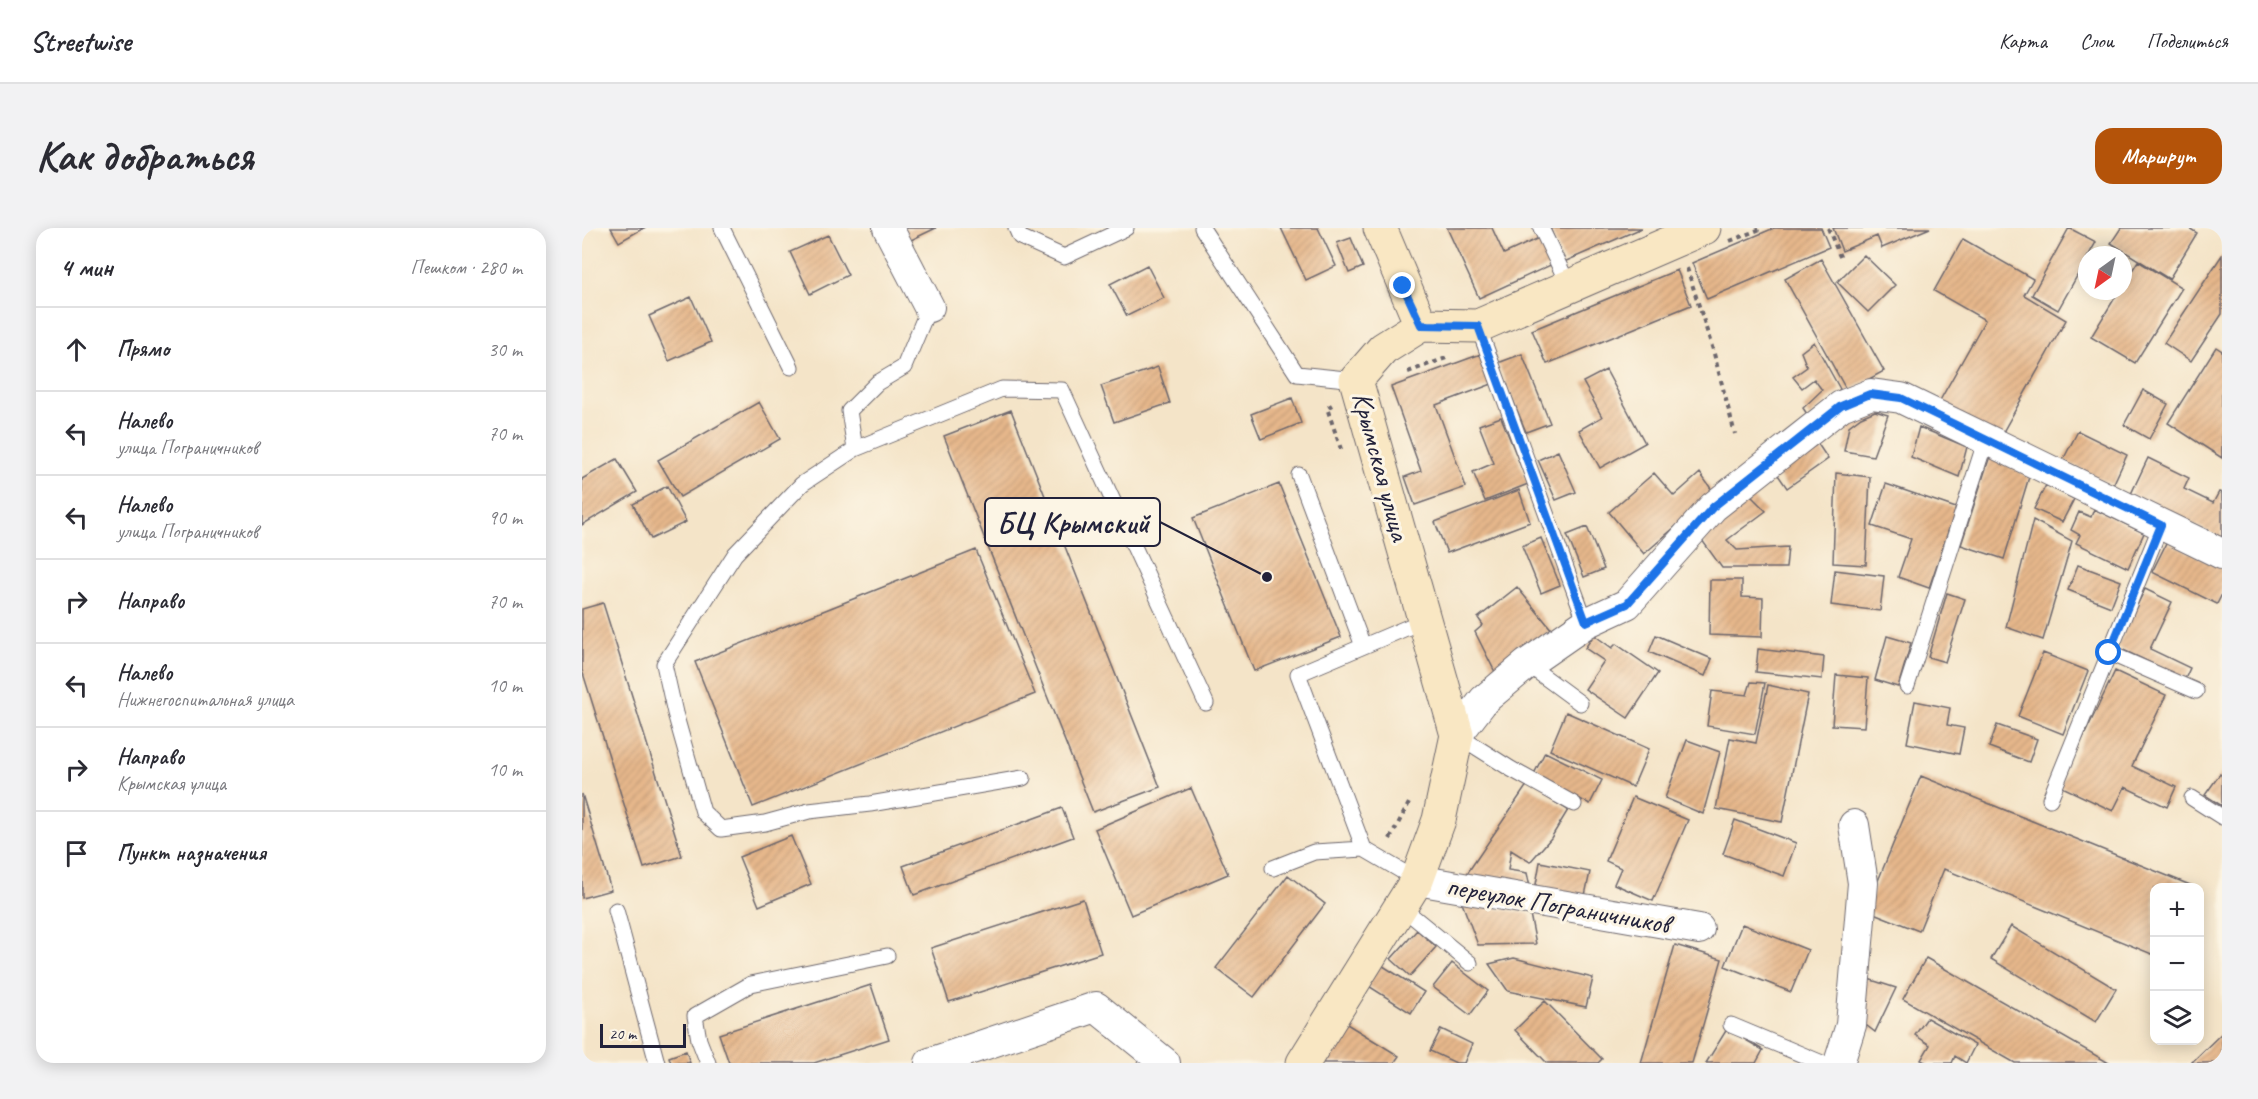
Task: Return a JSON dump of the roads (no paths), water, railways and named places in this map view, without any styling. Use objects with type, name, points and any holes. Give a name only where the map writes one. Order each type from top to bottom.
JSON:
[{"type":"street","points":[[888,228],[929,307]]},
{"type":"street","points":[[1380,228],[1421,325],[1478,326],[1690,233]]},
{"type":"street","name":"Крымская улица","points":[[1421,325],[1383,349],[1356,380],[1457,735]]},
{"type":"street","points":[[1303,1063],[1409,893],[1439,820],[1457,735],[1484,700],[1527,664],[1586,622],[1627,604],[1713,507],[1841,406],[1870,394],[1901,398],[2222,554]]},
{"type":"street","points":[[1839,1063],[1851,1025],[1863,883],[1854,825]]},
{"type":"street","name":"переулок Пограничников","points":[[1409,893],[1699,929]]},
{"type":"street","points":[[930,1063],[1096,1007],[1165,1063]]},
{"type":"lane","points":[[722,228],[791,367]]},
{"type":"lane","points":[[1016,228],[1020,237],[1064,257],[1126,228]]},
{"type":"lane","points":[[1202,228],[1297,374],[1356,380]]},
{"type":"lane","points":[[1541,228],[1569,286]]},
{"type":"lane","points":[[855,449],[849,411],[877,383],[904,367],[929,307]]},
{"type":"lane","points":[[1478,326],[1586,622]]},
{"type":"lane","points":[[1023,778],[870,804],[809,811],[765,823],[721,829],[703,812],[675,713],[664,664],[735,554],[802,484],[855,449],[1002,389],[1062,390],[1206,703]]},
{"type":"lane","points":[[1907,686],[1986,439]]},
{"type":"lane","points":[[1299,475],[1363,646]]},
{"type":"lane","points":[[2050,799],[2161,525]]},
{"type":"lane","points":[[1364,849],[1298,674],[1425,620]]},
{"type":"lane","points":[[2109,653],[2196,692]]},
{"type":"lane","points":[[1527,664],[1580,703]]},
{"type":"lane","points":[[1457,735],[1511,769],[1574,804]]},
{"type":"lane","points":[[2192,798],[2222,817]]},
{"type":"lane","points":[[1273,868],[1314,852],[1364,849],[1380,858],[1470,963]]},
{"type":"lane","points":[[616,910],[657,1063]]},
{"type":"lane","points":[[708,1063],[699,1040],[695,1016],[751,984],[887,956]]},
{"type":"lane","points":[[1731,1025],[1822,1063]]},
{"type":"place","name":"БЦ Крымский","points":[[1267,577]]}]
